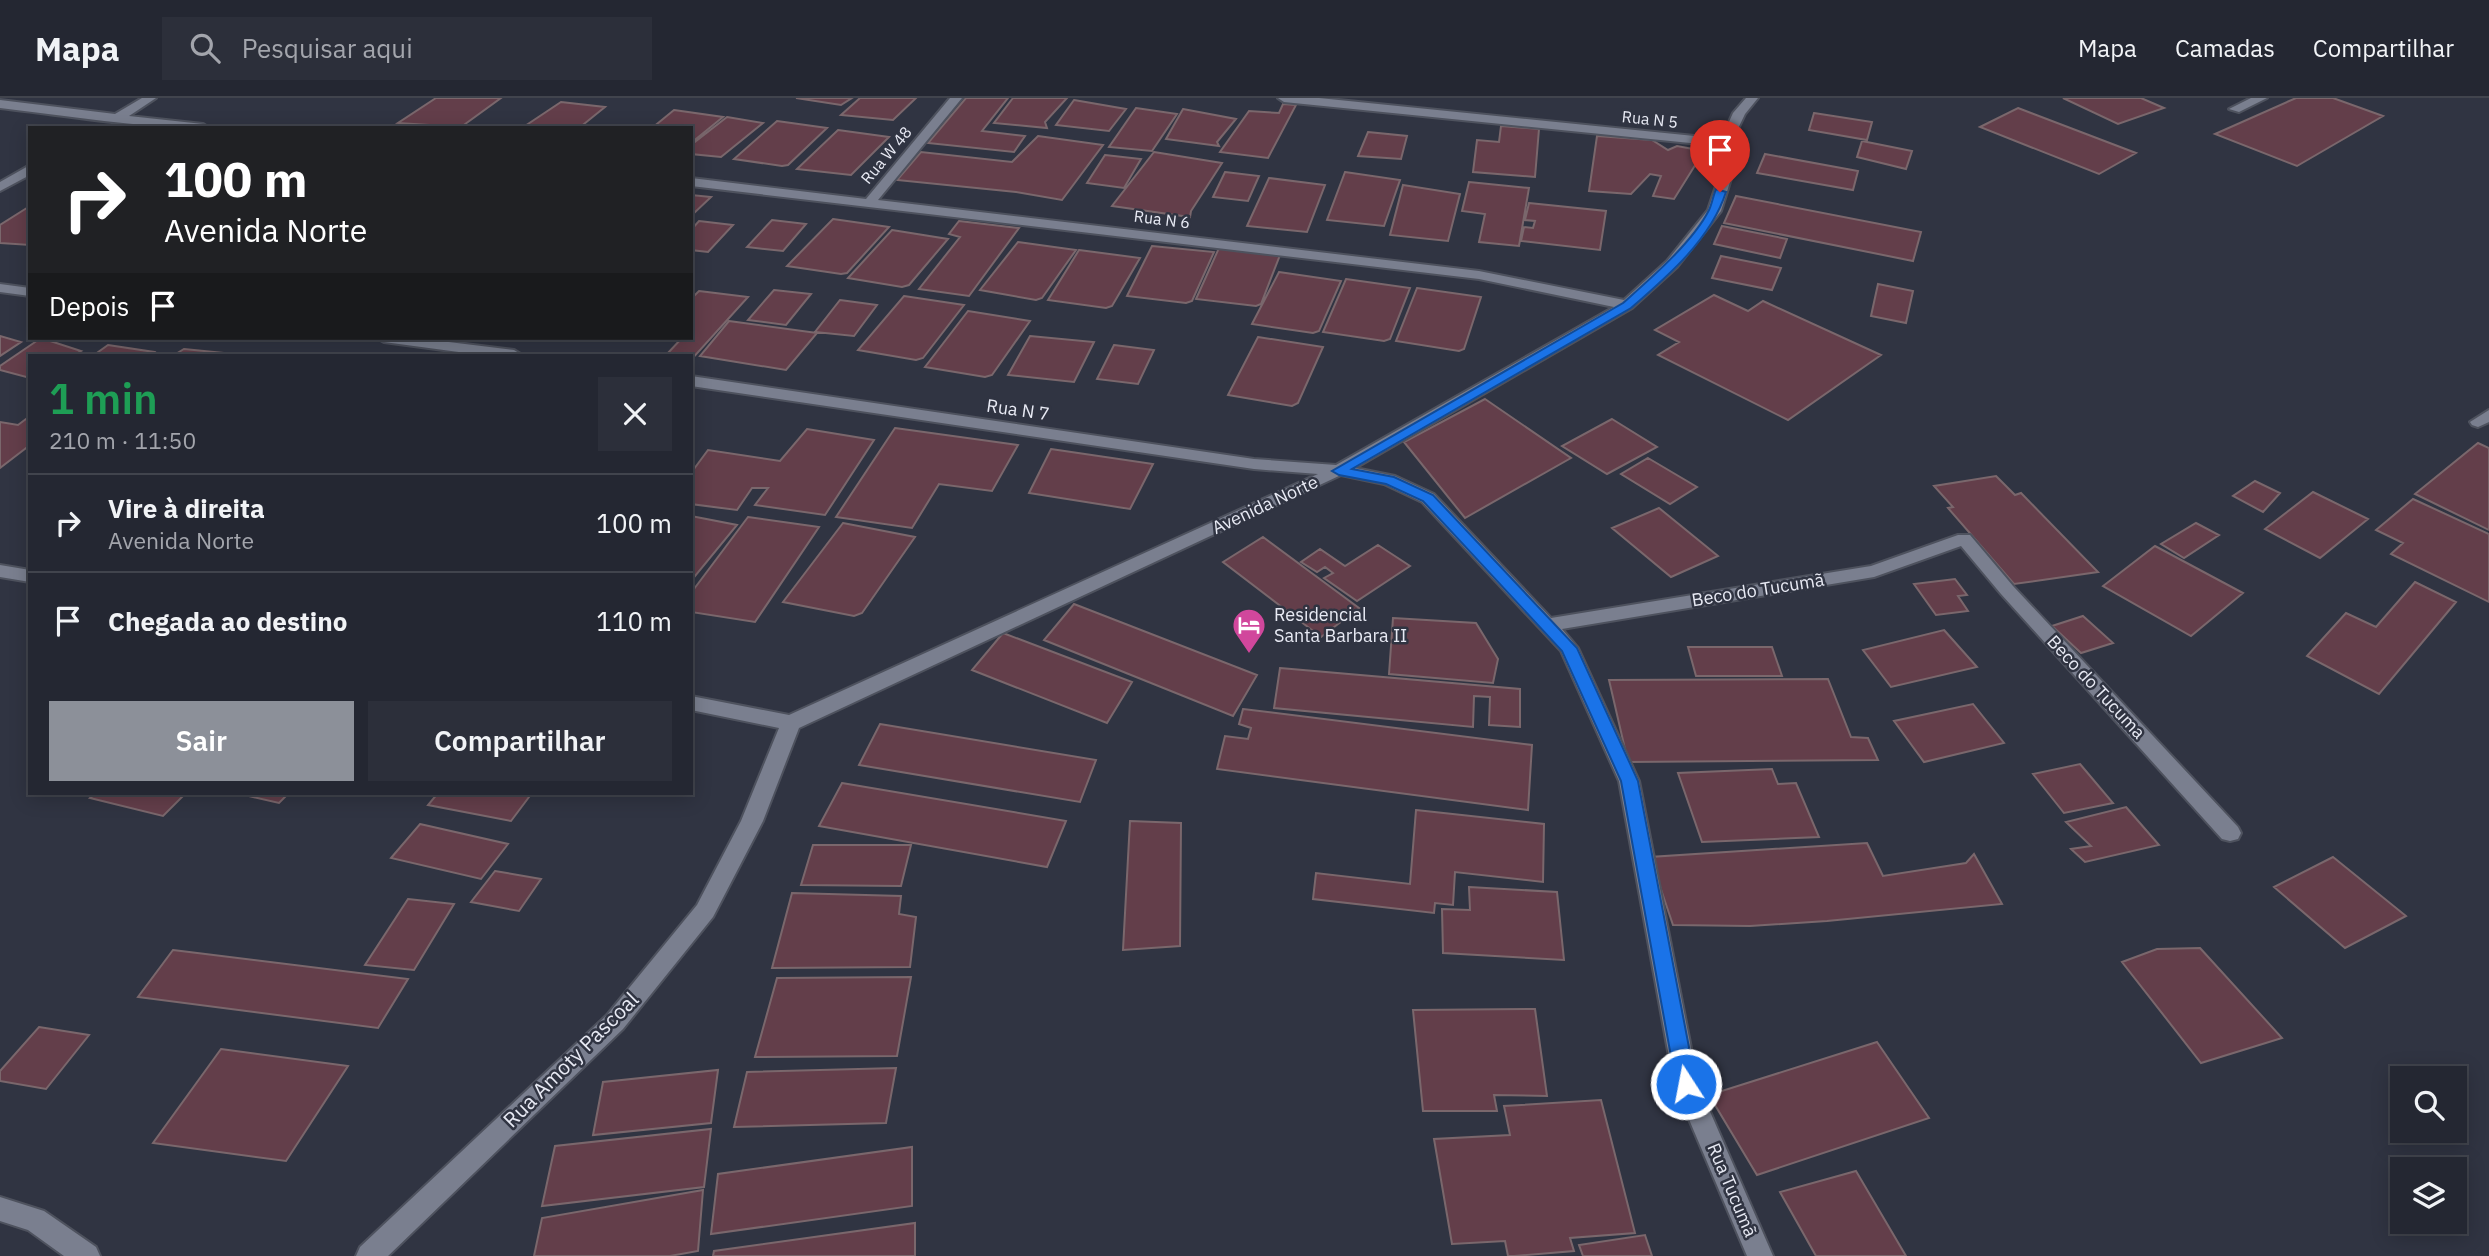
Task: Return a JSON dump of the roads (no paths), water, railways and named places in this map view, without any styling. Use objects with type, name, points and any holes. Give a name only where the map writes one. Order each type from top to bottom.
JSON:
[{"type":"street","points":[[103,126],[150,98]]},
{"type":"street","name":"Rua W 48","points":[[870,202],[956,98]]},
{"type":"street","name":"Rua N 5","points":[[1284,98],[1720,142]]},
{"type":"street","name":"Avenida Norte","points":[[791,723],[1339,471],[1627,305],[1672,264],[1714,211],[1733,153],[1729,135],[1739,113],[1752,98]]},
{"type":"street","points":[[2235,109],[2261,98]]},
{"type":"street","points":[[0,104],[186,126]]},
{"type":"street","points":[[0,187],[28,170]]},
{"type":"street","name":"Rua N 6","points":[[693,182],[1479,275],[1627,305]]},
{"type":"street","points":[[0,288],[28,292]]},
{"type":"street","points":[[396,340],[500,354]]},
{"type":"street","points":[[471,352],[484,340]]},
{"type":"street","name":"Rua N 7","points":[[693,382],[1254,464],[1339,471]]},
{"type":"street","name":"Rua Tucumã","points":[[1339,471],[1389,480],[1428,498],[1569,648],[1629,781],[1686,1084],[1760,1256]]},
{"type":"street","name":"Beco do Tucumã","points":[[1547,625],[1874,571],[1964,539]]},
{"type":"street","name":"Beco do Tucuma","points":[[1964,539],[2007,590],[2230,833]]},
{"type":"street","points":[[0,571],[28,576]]},
{"type":"street","points":[[693,703],[791,723]]},
{"type":"street","name":"Rua Amoty Pascoal","points":[[369,1256],[615,1022],[705,911],[752,821],[791,723]]},
{"type":"street","points":[[0,1209],[34,1220],[87,1256]]},
{"type":"place","name":"Residencial Santa Barbara II","points":[[1249,655]]}]
